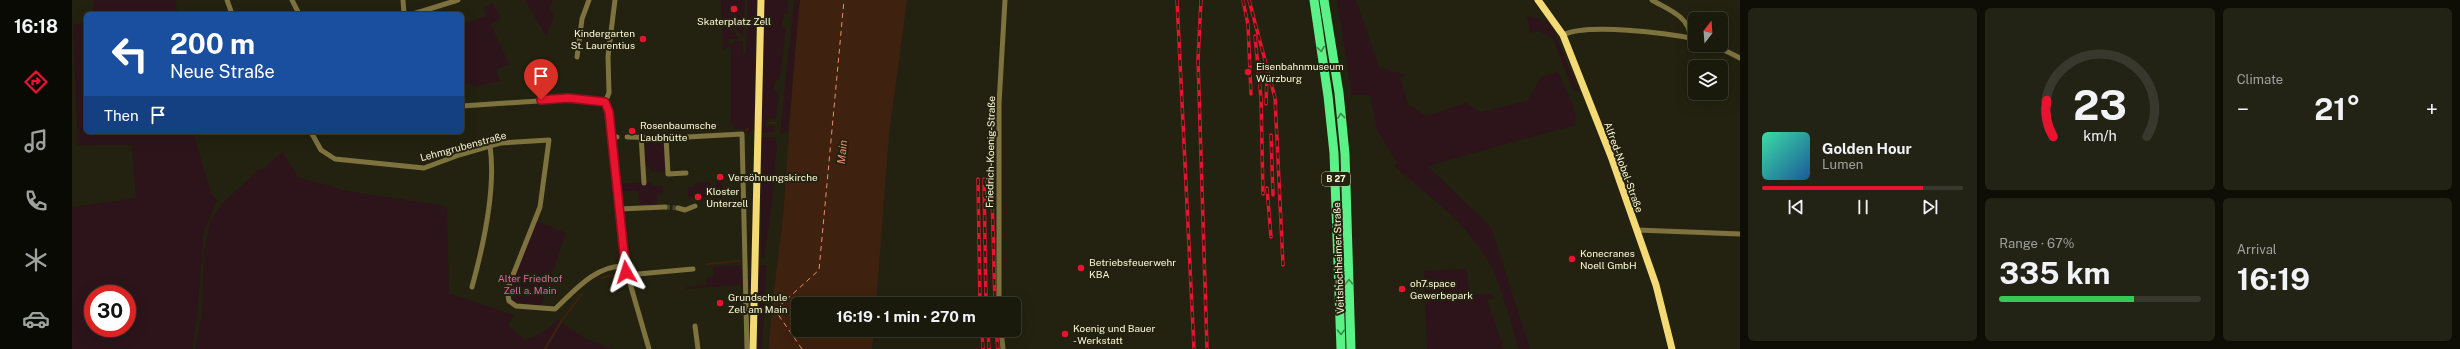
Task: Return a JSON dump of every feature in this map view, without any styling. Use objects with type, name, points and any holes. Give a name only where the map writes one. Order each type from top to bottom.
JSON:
[{"type":"highway","name":"Veitshöchheimer Straße","points":[[1314,0],[1328,96],[1334,153],[1341,349]]},
{"type":"highway","name":"Veitshöchheimer Straße","points":[[1326,2],[1328,25],[1339,94],[1345,154],[1351,349]]},
{"type":"street","points":[[227,0],[231,12]]},
{"type":"street","points":[[292,0],[298,12]]},
{"type":"street","points":[[403,0],[404,12]]},
{"type":"street","points":[[419,12],[458,0]]},
{"type":"street","points":[[577,57],[582,19],[589,0]]},
{"type":"street","points":[[615,0],[608,56],[609,93],[605,102],[609,112],[625,266],[649,349]]},
{"type":"street","points":[[753,349],[761,0]]},
{"type":"street","name":"Friedrich-Koenig-Straße","points":[[999,297],[999,104],[1005,0]]},
{"type":"street","name":"Alfred-Nobel-Straße","points":[[1538,0],[1563,35],[1612,159],[1656,285],[1672,349]]},
{"type":"street","points":[[1652,0],[1684,21],[1688,28]]},
{"type":"street","points":[[1563,35],[1572,31],[1583,30],[1660,33],[1688,37]]},
{"type":"street","points":[[1728,52],[1740,58]]},
{"type":"street","points":[[464,106],[568,98],[605,102]]},
{"type":"street","name":"Lehmgrubenstraße","points":[[312,134],[321,150],[335,159],[424,168],[490,146],[512,142],[549,140],[540,207],[507,290],[508,301],[516,306],[556,308],[598,272],[610,267],[625,266]]},
{"type":"street","points":[[627,137],[742,134],[747,349]]},
{"type":"street","points":[[641,136],[644,183]]},
{"type":"street","points":[[611,137],[617,137]]},
{"type":"street","points":[[666,137],[668,174],[686,174]]},
{"type":"street","points":[[472,287],[484,230],[492,163],[490,146]]},
{"type":"street","points":[[678,208],[685,210],[695,206]]},
{"type":"street","points":[[619,209],[665,207]]},
{"type":"street","points":[[1637,230],[1740,234]]},
{"type":"street","points":[[627,276],[693,269]]},
{"type":"street","points":[[695,326],[698,349]]},
{"type":"street","points":[[1001,337],[1002,349]]},
{"type":"green space","points":[[94,0],[176,0],[177,12],[93,12]]},
{"type":"green space","points":[[525,0],[553,0],[550,8],[554,17],[546,36]]},
{"type":"green space","points":[[721,0],[745,0],[743,37],[735,28],[733,30],[739,39],[727,39],[728,43],[733,44],[735,41],[743,41],[743,54],[746,54],[748,0],[756,0],[754,129],[747,134],[744,129],[735,129],[731,122],[731,49],[729,47],[723,50]]},
{"type":"green space","points":[[764,0],[788,0],[788,14],[784,15],[781,27],[786,28],[780,77],[774,84],[774,89],[779,95],[776,119],[765,120],[765,127],[775,126],[774,132],[761,133]]},
{"type":"green space","points":[[794,0],[800,0],[788,131],[780,134]]},
{"type":"green space","points":[[1337,0],[1356,0],[1379,67],[1405,75],[1400,78],[1408,104],[1426,116],[1466,103],[1481,112],[1527,101],[1542,76],[1558,72],[1573,105],[1575,125],[1427,166],[1491,227],[1530,349],[1519,349],[1501,290],[1493,270],[1474,240],[1435,201],[1394,166],[1397,163],[1377,130],[1370,95],[1352,95]]},
{"type":"green space","points":[[493,3],[501,18],[491,25],[509,64],[496,70],[500,81],[473,87],[473,84],[464,84],[464,23],[486,16],[484,8]]},
{"type":"green space","points":[[1527,16],[1547,21],[1553,29],[1579,92],[1573,90],[1553,39],[1540,31],[1530,33]]},
{"type":"green space","points":[[84,23],[84,134],[194,134],[211,193],[217,201],[204,231],[197,316],[192,349],[72,349],[72,202],[73,207],[136,198],[132,145],[78,145],[73,25]]},
{"type":"green space","points":[[761,137],[775,137],[777,145],[771,211],[764,258],[761,257]]},
{"type":"green space","points":[[645,138],[649,143],[662,143],[660,138],[665,138],[666,171],[653,172],[645,164]]},
{"type":"green space","points":[[283,152],[298,177],[347,191],[447,206],[449,293],[514,315],[508,326],[525,340],[543,332],[558,320],[584,338],[612,349],[195,349],[202,314],[204,252],[210,222],[222,204],[258,170],[265,169],[265,167]]},
{"type":"green space","points":[[652,182],[652,186],[663,186],[663,194],[657,195],[657,205],[640,205],[638,191],[622,191],[621,184]]},
{"type":"green space","points":[[710,182],[711,185],[715,185],[715,182],[722,182],[723,198],[688,196],[688,187],[695,187],[695,183]]},
{"type":"green space","name":"Alter Friedhof Zell a. Main","points":[[536,221],[566,233],[541,306],[513,302],[509,293]]},
{"type":"green space","points":[[741,265],[742,285],[686,289],[686,287],[707,285],[706,278],[714,277],[713,267]]},
{"type":"green space","points":[[759,265],[766,265],[762,349],[758,349]]},
{"type":"green space","points":[[1466,269],[1470,295],[1490,294],[1494,298],[1487,300],[1504,349],[1427,349],[1424,271]]},
{"type":"water","name":"Main","points":[[800,0],[907,0],[889,135],[877,297],[791,297],[791,337],[873,337],[872,349],[769,349],[784,204]]},
{"type":"waterway","points":[[769,123],[776,123]]},
{"type":"waterway","points":[[707,264],[740,261]]},
{"type":"waterway","points":[[601,278],[618,274]]},
{"type":"waterway","points":[[563,319],[582,294]]},
{"type":"waterway","points":[[545,349],[562,320]]},
{"type":"ferry route","points":[[802,349],[775,310],[819,270],[844,0]]},
{"type":"tunnel","points":[[665,207],[678,208]]},
{"type":"railway","points":[[1177,0],[1194,349]]},
{"type":"railway","points":[[1201,0],[1198,60],[1207,349]]},
{"type":"railway","points":[[1243,0],[1248,25],[1251,94]]},
{"type":"railway","points":[[1249,0],[1275,98],[1283,265]]},
{"type":"railway","points":[[1255,36],[1261,98],[1263,194]]},
{"type":"railway","points":[[1266,104],[1267,76]]},
{"type":"railway","points":[[1271,135],[1273,195]]},
{"type":"railway","points":[[978,179],[980,297]]},
{"type":"railway","points":[[984,179],[986,297]]},
{"type":"railway","points":[[1267,188],[1271,237]]},
{"type":"railway","points":[[992,195],[995,297]]},
{"type":"railway","points":[[982,337],[983,349]]},
{"type":"railway","points":[[988,337],[989,349]]},
{"type":"railway","points":[[997,337],[998,349]]},
{"type":"place","name":"Skaterplatz Zell","points":[[734,9]]},
{"type":"place","name":"Kindergarten St. Laurentius","points":[[643,39]]},
{"type":"place","name":"Eisenbahnmuseum Würzburg","points":[[1248,72]]},
{"type":"place","name":"Rosenbaumsche Laubhütte","points":[[632,131]]},
{"type":"place","name":"Versöhnungskirche","points":[[720,177]]},
{"type":"place","name":"Kloster Unterzell","points":[[698,197]]},
{"type":"place","name":"Konecranes Noell GmbH","points":[[1572,259]]},
{"type":"place","name":"Betriebsfeuerwehr KBA","points":[[1081,268]]},
{"type":"place","name":"oh7.space Gewerbepark","points":[[1402,289]]},
{"type":"place","name":"Grundschule Zell am Main","points":[[720,303]]},
{"type":"place","name":"Koenig und Bauer - Werkstatt","points":[[1065,334]]},
{"type":"route","points":[[541,100],[568,98],[600,103],[605,102],[609,112],[626,272]]}]
